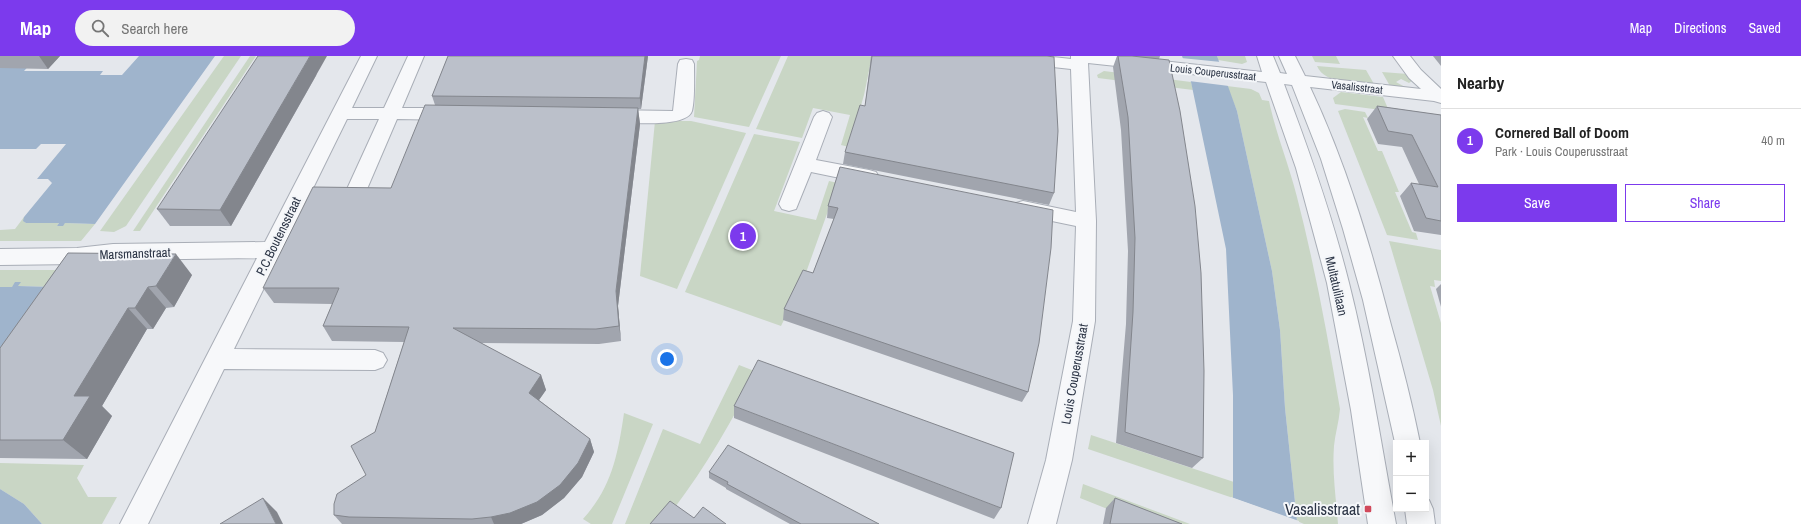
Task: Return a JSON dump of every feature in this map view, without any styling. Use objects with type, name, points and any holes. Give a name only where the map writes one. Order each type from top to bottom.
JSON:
[{"type":"street","name":"P.C.Boutensstraat","points":[[134,524],[270,250],[369,56]]},
{"type":"street","points":[[357,188],[416,56]]},
{"type":"street","name":"Louis Couperusstraat","points":[[999,56],[1080,59],[1275,79]]},
{"type":"street","name":"Multatulilaan","points":[[1265,56],[1275,79],[1306,168],[1338,283],[1363,410],[1382,524]]},
{"type":"street","points":[[1287,56],[1299,81],[1333,164],[1349,210],[1370,285],[1406,440]]},
{"type":"street","name":"Vasalisstraat","points":[[1401,56],[1415,74],[1440,97]]},
{"type":"street","name":"Louis Couperusstraat","points":[[1042,524],[1059,460],[1084,321],[1086,221],[1080,59]]},
{"type":"street","points":[[589,116],[672,117],[679,115],[683,111],[686,64]]},
{"type":"street","name":"Vasalisstraat","points":[[1275,79],[1440,97]]},
{"type":"street","points":[[340,113],[470,115]]},
{"type":"street","points":[[789,204],[823,117]]},
{"type":"street","points":[[805,164],[891,182]]},
{"type":"street","points":[[1008,205],[1086,221]]},
{"type":"street","name":"Marsmanstraat","points":[[0,257],[77,256],[113,252],[270,250]]},
{"type":"street","points":[[217,359],[375,360]]},
{"type":"street","points":[[1419,512],[1421,524]]},
{"type":"green space","points":[[224,56],[241,56],[126,226],[114,232],[100,231]]},
{"type":"green space","points":[[250,56],[256,56],[140,231],[133,231]]},
{"type":"green space","points":[[700,56],[781,56],[749,127],[694,117],[697,61],[699,60]]},
{"type":"green space","points":[[788,56],[872,56],[864,95],[849,147],[841,145],[850,115],[813,108],[802,138],[756,129]]},
{"type":"green space","points":[[1217,56],[1245,56],[1247,62],[1242,64],[1218,60]]},
{"type":"green space","points":[[1312,56],[1336,56],[1340,64],[1315,62]]},
{"type":"green space","points":[[1317,66],[1366,70],[1374,84],[1334,80],[1327,77]]},
{"type":"green space","points":[[1104,71],[1191,82],[1193,90],[1098,78],[1097,75]]},
{"type":"green space","points":[[1382,72],[1408,74],[1413,80],[1409,83],[1401,79],[1396,82],[1405,87],[1390,86]]},
{"type":"green space","points":[[1227,86],[1251,89],[1259,93],[1262,100],[1269,101],[1297,197],[1321,303],[1340,409],[1334,456],[1334,485],[1338,524],[1304,524],[1297,521],[1285,408],[1280,330],[1272,271],[1237,111]]},
{"type":"green space","points":[[1341,92],[1383,97],[1389,111],[1335,104],[1333,98]]},
{"type":"green space","points":[[1345,109],[1365,112],[1368,118],[1363,117],[1378,151],[1382,151],[1399,192],[1395,192],[1412,232],[1416,233],[1418,240],[1387,235],[1338,111]]},
{"type":"green space","points":[[655,121],[691,121],[746,133],[677,289],[640,276]]},
{"type":"green space","points":[[754,134],[800,142],[774,211],[816,220],[829,181],[838,183],[803,281],[781,326],[685,292]]},
{"type":"green space","points":[[24,217],[24,221],[26,223],[59,223],[57,226],[65,223],[95,224],[81,241],[0,241],[0,230],[15,229]]},
{"type":"green space","points":[[1389,241],[1441,250],[1441,281],[1434,280],[1435,287],[1430,286],[1441,323],[1441,426],[1433,390]]},
{"type":"green space","points":[[0,270],[86,270],[53,287],[17,286],[20,282],[12,287],[0,287]]},
{"type":"green space","points":[[739,365],[757,372],[725,431],[689,488],[662,524],[625,524],[663,429],[700,444]]},
{"type":"green space","points":[[624,413],[653,424],[612,524],[591,524],[583,519],[601,495],[607,482],[616,456]]},
{"type":"green space","points":[[1091,435],[1234,482],[1233,498],[1088,449]]},
{"type":"green space","points":[[0,463],[84,465],[77,478],[88,497],[117,497],[102,524],[42,524],[24,504],[0,489]]},
{"type":"green space","points":[[1083,484],[1190,524],[1145,524],[1080,498]]},
{"type":"water","points":[[0,56],[38,56],[24,71],[103,71],[100,75],[122,75],[139,56],[215,56],[95,224],[65,223],[63,226],[57,226],[59,223],[26,223],[23,221],[24,217],[52,183],[48,179],[37,179],[66,144],[41,144],[36,149],[0,149]]},
{"type":"water","points":[[1182,56],[1217,56],[1237,111],[1272,271],[1280,330],[1285,408],[1297,521],[1233,498],[1233,395],[1226,249],[1191,82]]},
{"type":"water","points":[[15,282],[21,282],[18,286],[53,287],[0,374],[0,287],[12,287]]},
{"type":"water","points":[[0,489],[24,504],[42,524],[0,524]]},
{"type":"pier","points":[[1181,58],[1221,62],[1229,86],[1189,81]]},
{"type":"pier","points":[[1231,497],[1299,521],[1299,524],[1231,524]]},
{"type":"building","points":[[258,56],[310,56],[220,210],[157,209]]},
{"type":"building","points":[[448,56],[645,56],[640,98],[432,96]]},
{"type":"building","points":[[872,56],[1054,57],[1058,131],[1054,193],[845,152],[860,105],[865,106]]},
{"type":"building","points":[[1118,56],[1169,60],[1180,111],[1195,206],[1201,273],[1204,371],[1203,458],[1125,432],[1133,312],[1135,238],[1128,117]]},
{"type":"building","points":[[425,105],[638,108],[616,291],[619,326],[596,329],[453,328],[541,375],[529,393],[590,439],[578,463],[560,485],[537,502],[510,513],[472,519],[349,517],[334,515],[334,504],[337,494],[366,475],[351,446],[375,432],[409,327],[323,326],[339,288],[263,288],[313,187],[391,188]]},
{"type":"building","points":[[1377,106],[1441,115],[1441,221],[1426,218],[1411,183],[1438,187],[1412,135],[1388,131]]},
{"type":"building","points":[[840,167],[1053,210],[1051,248],[1039,343],[1028,392],[784,309],[803,270],[813,273],[838,208],[828,206]]},
{"type":"building","points":[[68,253],[176,254],[156,286],[148,287],[135,308],[128,308],[74,396],[90,396],[63,440],[0,440],[0,348]]},
{"type":"building","points":[[758,360],[1014,453],[1001,508],[734,406]]},
{"type":"building","points":[[728,445],[879,524],[801,524],[727,484],[728,482],[709,472]]},
{"type":"building","points":[[263,498],[276,524],[220,524]]},
{"type":"building","points":[[1115,498],[1182,524],[1110,524]]},
{"type":"building","points":[[670,501],[694,518],[703,507],[726,524],[650,524]]},
{"type":"place","name":"Cornered Ball of Doom","points":[[743,236]]},
{"type":"place","name":"Vasalisstraat","points":[[1368,509]]}]
